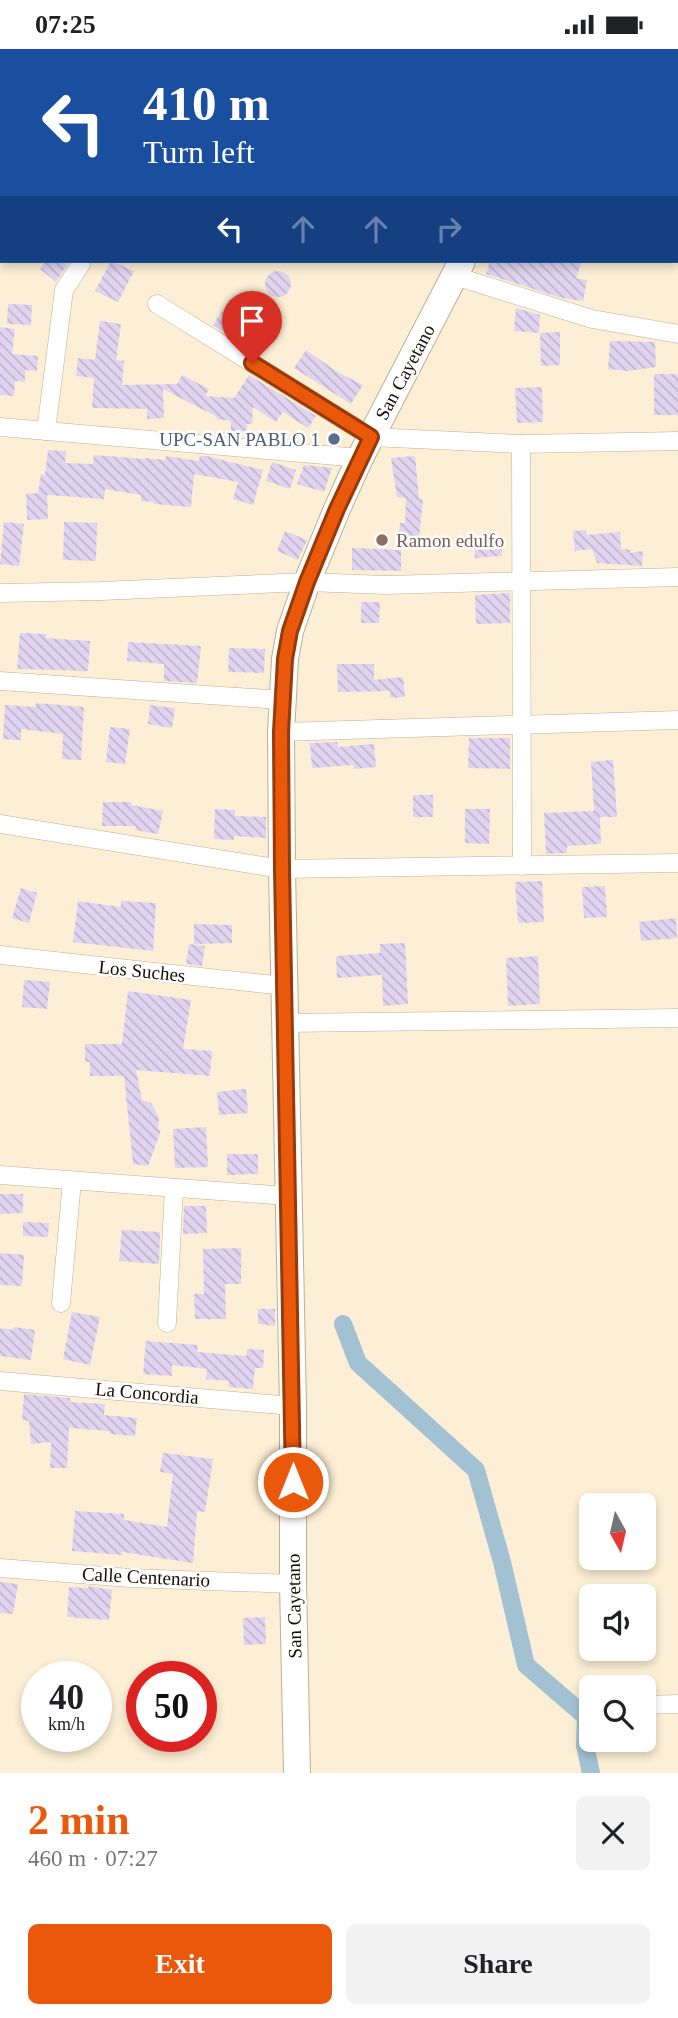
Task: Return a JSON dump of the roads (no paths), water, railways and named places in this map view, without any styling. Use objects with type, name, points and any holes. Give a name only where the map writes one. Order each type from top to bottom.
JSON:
[{"type":"main road","name":"San Cayetano","points":[[297,1773],[282,869],[281,732],[285,659],[290,631],[307,582],[365,447],[459,269]]},
{"type":"street","points":[[46,431],[64,291],[81,264]]},
{"type":"street","points":[[459,269],[592,319],[678,334]]},
{"type":"street","points":[[157,305],[365,447]]},
{"type":"street","points":[[0,428],[365,447],[678,441]]},
{"type":"street","points":[[521,444],[522,866]]},
{"type":"street","points":[[0,593],[307,582],[386,585],[678,576]]},
{"type":"street","points":[[0,681],[282,700]]},
{"type":"street","points":[[281,732],[678,720]]},
{"type":"street","points":[[0,824],[282,869],[678,863]]},
{"type":"street","name":"Los Suches","points":[[0,955],[284,986]]},
{"type":"street","points":[[285,1023],[678,1018]]},
{"type":"street","points":[[0,1175],[288,1196]]},
{"type":"street","points":[[61,1303],[72,1181]]},
{"type":"street","points":[[167,1323],[174,1188]]},
{"type":"street","name":"La Concordia","points":[[0,1381],[293,1406]]},
{"type":"street","name":"Calle Centenario","points":[[0,1568],[130,1578],[293,1584]]},
{"type":"street","points":[[656,1705],[678,1704]]},
{"type":"waterway","points":[[343,1324],[358,1363],[476,1470],[502,1562],[526,1665],[586,1717],[585,1745],[591,1773]]},
{"type":"place","name":"UPC-SAN PABLO 1","points":[[334,439]]},
{"type":"place","name":"Ramon edulfo","points":[[382,540]]}]
